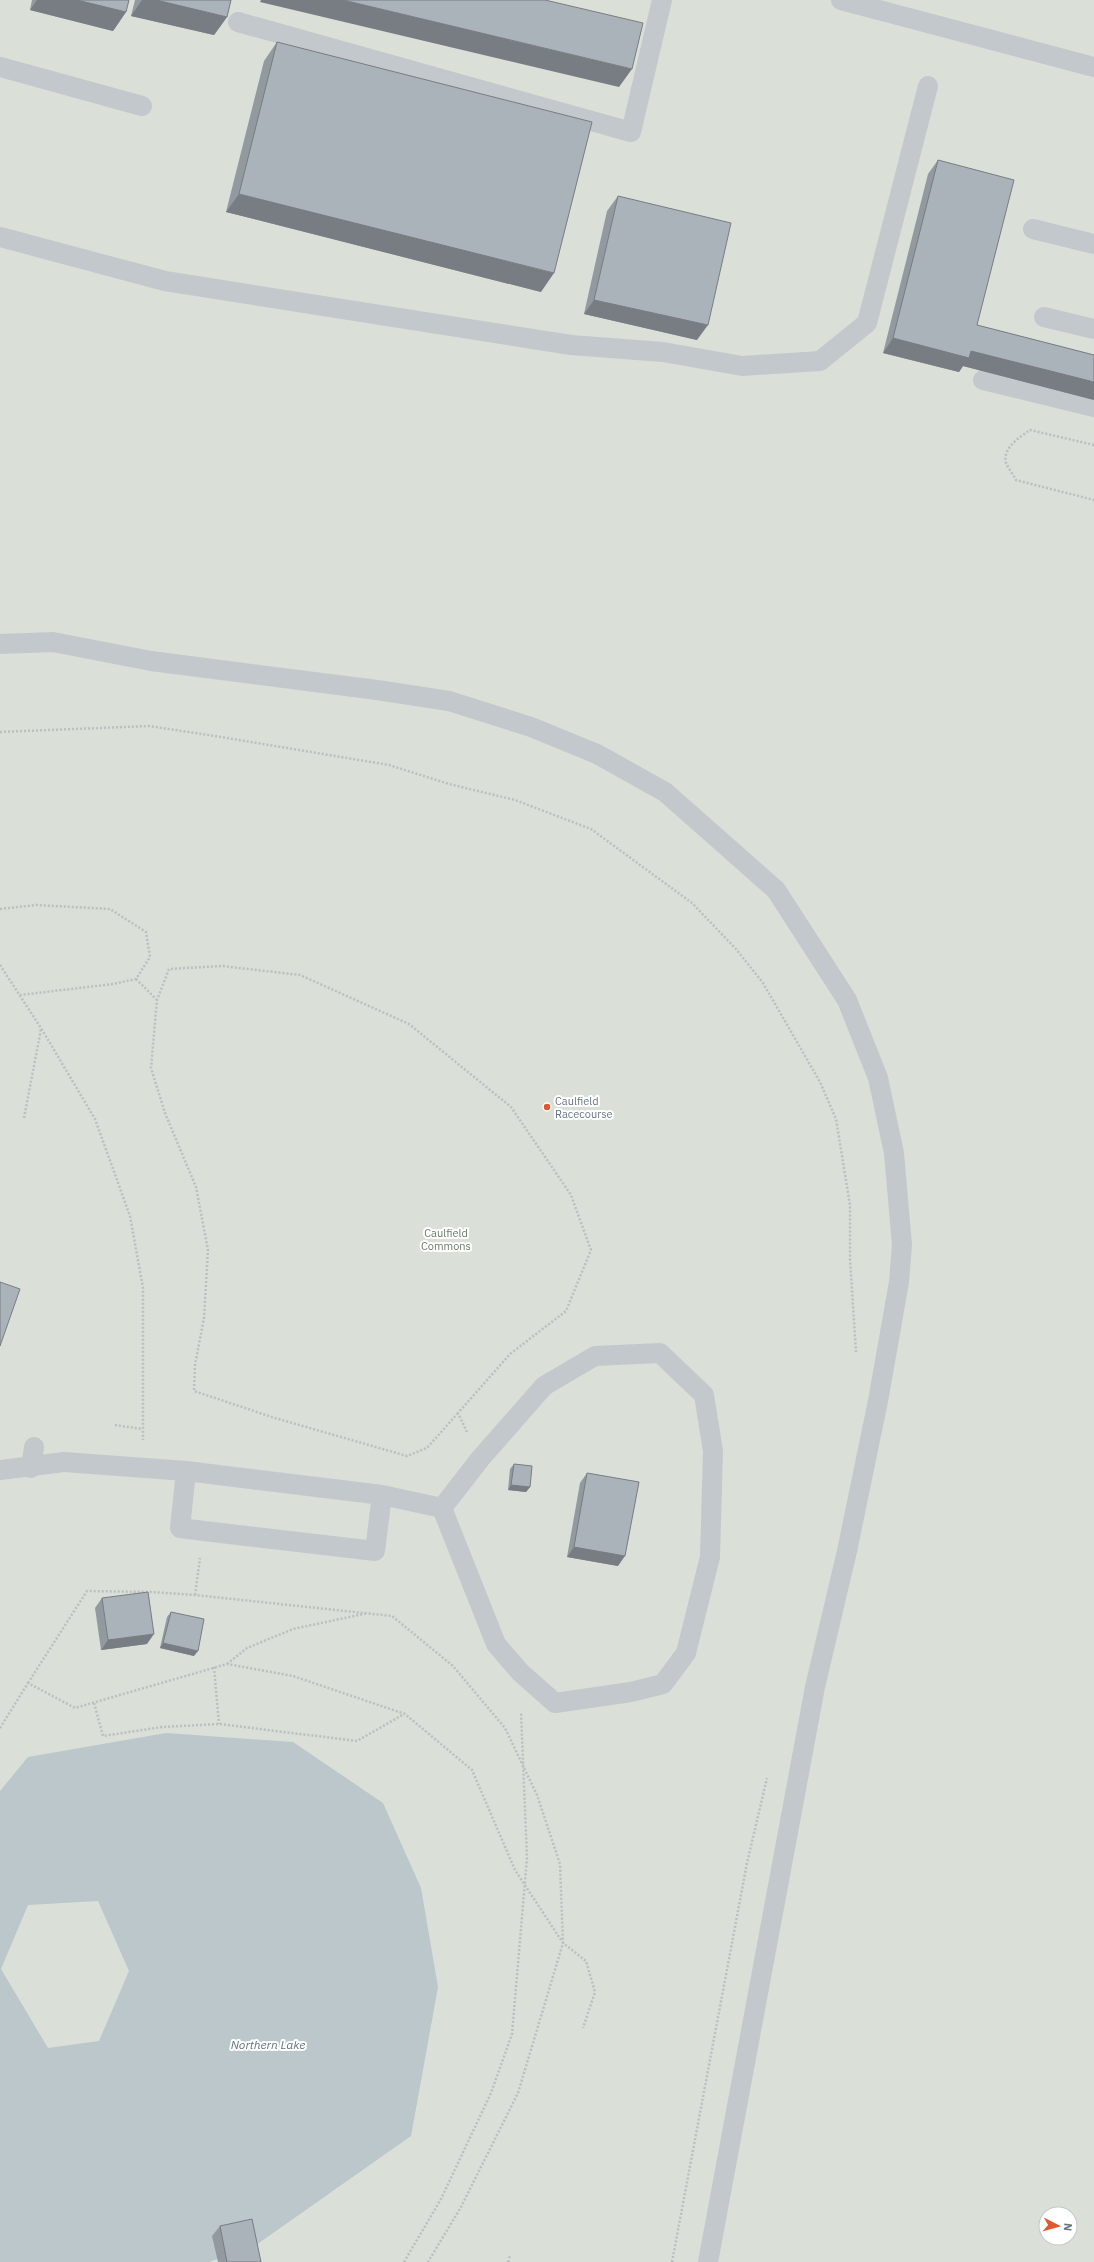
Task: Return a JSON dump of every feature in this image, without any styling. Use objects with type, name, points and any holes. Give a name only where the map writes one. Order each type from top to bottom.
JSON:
[{"type":"lane","points":[[238,22],[631,132],[662,0]]},
{"type":"lane","points":[[841,0],[1094,67]]},
{"type":"lane","points":[[0,67],[142,106]]},
{"type":"lane","points":[[0,237],[165,281],[572,345],[664,352],[742,366],[820,361],[868,322],[928,86]]},
{"type":"lane","points":[[1034,229],[1094,244]]},
{"type":"lane","points":[[1044,317],[1094,329]]},
{"type":"lane","points":[[983,380],[1094,407]]},
{"type":"lane","points":[[0,644],[53,642],[151,661],[377,690],[449,701],[531,727],[597,754],[665,792],[776,890],[847,1000],[878,1078],[894,1153],[902,1245],[899,1282],[878,1401],[815,1687],[708,2262]]},
{"type":"lane","points":[[660,1353],[704,1395],[713,1451],[710,1557],[686,1653],[663,1684],[631,1692],[555,1703],[520,1672],[496,1644],[442,1508],[480,1459],[544,1386],[595,1356],[660,1353]]},
{"type":"lane","points":[[31,1468],[34,1447]]},
{"type":"lane","points":[[0,1470],[31,1468],[64,1462],[186,1471],[382,1495],[442,1508]]},
{"type":"lane","points":[[186,1471],[180,1528],[204,1531],[376,1551],[382,1495]]},
{"type":"path","points":[[1094,445],[1030,430],[1015,440],[1006,453],[1006,462],[1016,480],[1094,500]]},
{"type":"path","points":[[0,732],[96,727]]},
{"type":"path","points":[[0,909],[36,905],[110,909],[146,932],[150,958],[136,979],[113,984],[20,995]]},
{"type":"path","points":[[0,966],[41,1028],[95,1119],[130,1216],[143,1288],[142,1429],[147,1468]]},
{"type":"path","points":[[222,966],[300,975],[409,1024],[511,1107],[572,1195],[591,1250],[566,1311],[510,1354],[458,1413],[428,1448],[407,1456],[275,1418],[194,1391],[195,1365],[204,1318],[208,1250],[196,1187],[165,1113],[151,1068],[157,1000],[169,969],[222,966]]},
{"type":"path","points":[[136,979],[157,1000]]},
{"type":"path","points":[[24,1118],[41,1028]]},
{"type":"path","points":[[458,1413],[480,1459]]},
{"type":"path","points":[[115,1425],[142,1429]]},
{"type":"path","points":[[195,1595],[204,1531]]},
{"type":"path","points":[[0,1728],[87,1591],[151,1592],[195,1595],[370,1612],[392,1616],[453,1666],[505,1728],[537,1795],[560,1864],[563,1943],[518,2094],[461,2207],[428,2262]]},
{"type":"path","points":[[227,1664],[247,1648],[294,1629],[370,1612]]},
{"type":"path","points":[[28,1683],[74,1708],[227,1664],[293,1676],[405,1714],[472,1770],[515,1870],[563,1943],[586,1961],[595,1992],[583,2028]]},
{"type":"path","points":[[214,1667],[219,1724]]},
{"type":"path","points":[[404,2262],[445,2192],[491,2093],[512,2034],[527,1858],[520,1672]]},
{"type":"path","points":[[94,1703],[103,1736],[162,1727],[219,1724],[357,1741],[405,1714]]},
{"type":"path","points":[[508,2262],[510,2254]]},
{"type":"green space","name":"Caulfield Racecourse","points":[[0,0],[1094,0],[1094,2262],[0,2262]]},
{"type":"water","name":"Northern Lake","points":[[166,1733],[293,1742],[383,1803],[421,1888],[438,1987],[411,2136],[256,2245],[209,2262],[0,2262],[0,1791],[28,1757]],"holes":[[[98,1901],[129,1971],[99,2041],[48,2048],[1,1969],[28,1905]]]},
{"type":"building","points":[[77,0],[129,0],[126,12]]},
{"type":"building","points":[[156,0],[231,0],[227,17]]},
{"type":"building","points":[[343,0],[545,0],[643,23],[632,69]]},
{"type":"building","points":[[277,42],[592,122],[554,273],[239,194]]},
{"type":"building","points":[[938,160],[1014,180],[977,325],[1094,355],[1094,382],[971,351],[969,358],[893,338]]},
{"type":"building","points":[[618,196],[731,223],[708,325],[594,300]]},
{"type":"building","points":[[0,1282],[20,1289],[0,1346]]},
{"type":"building","points":[[514,1464],[532,1466],[530,1487],[511,1485]]},
{"type":"building","points":[[587,1473],[639,1482],[625,1556],[574,1547]]},
{"type":"building","points":[[148,1592],[154,1634],[108,1640],[102,1598]]},
{"type":"building","points":[[171,1612],[204,1619],[198,1651],[163,1643]]},
{"type":"building","points":[[252,2219],[261,2262],[227,2262],[220,2226]]},
{"type":"place","name":"Caulfield Racecourse","points":[[547,1107]]},
{"type":"park label","name":"Caulfield Commons","points":[[446,1239]]}]
